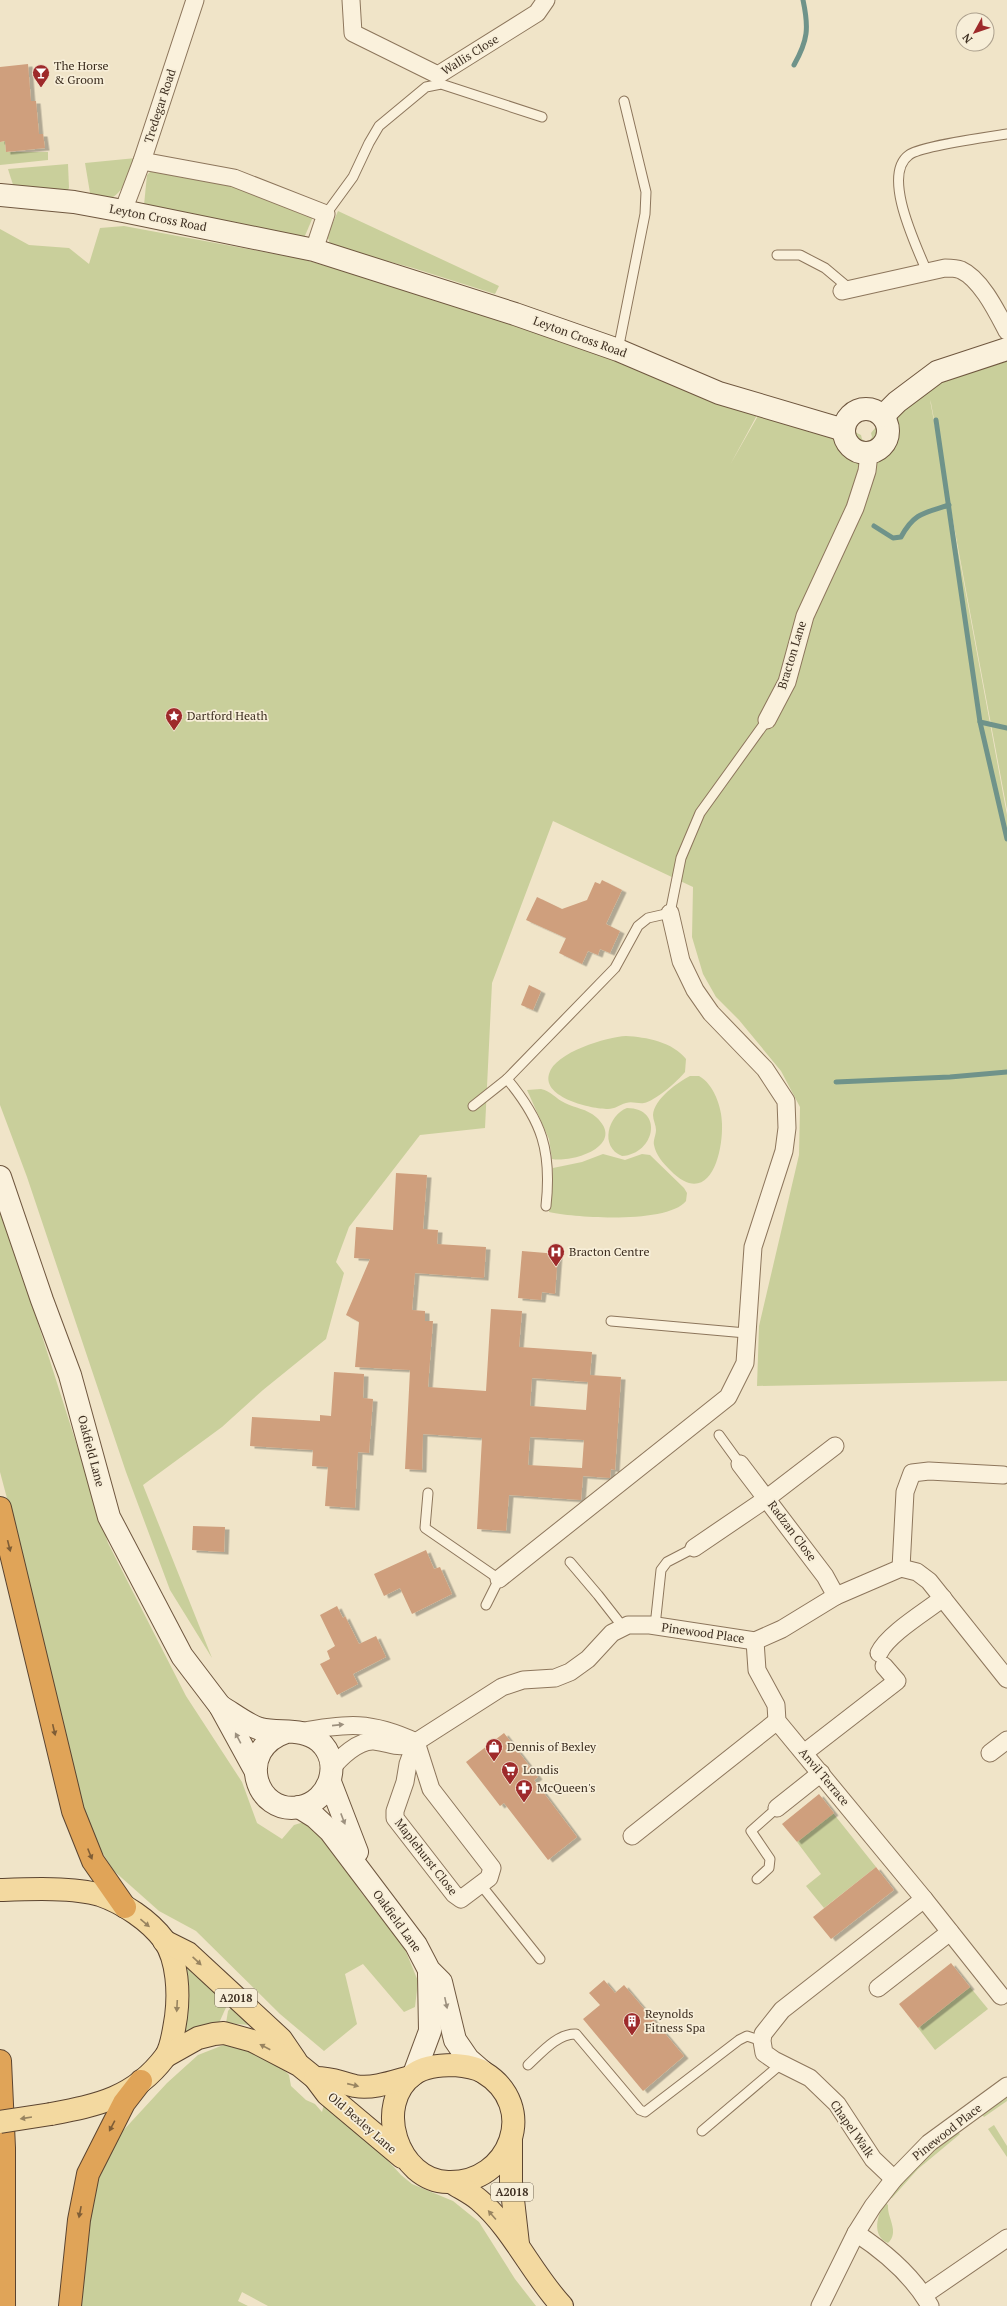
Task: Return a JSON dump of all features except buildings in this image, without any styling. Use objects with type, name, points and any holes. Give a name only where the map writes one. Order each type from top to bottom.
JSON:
[{"type":"highway","points":[[0,1508],[73,1811],[93,1861],[125,1907]]},
{"type":"highway","points":[[0,2061],[4,2148],[4,2306]]},
{"type":"highway","points":[[70,2306],[79,2220],[88,2174],[124,2103],[141,2081]]},
{"type":"main road","points":[[0,1890],[38,1888],[99,1895],[125,1907],[164,1941],[176,1972],[177,1989],[174,2027],[166,2056],[141,2081],[127,2092],[107,2102],[52,2114],[0,2122]]},
{"type":"main road","name":"Old Bexley Lane","points":[[164,1941],[188,1953],[281,2039],[307,2072],[328,2094],[350,2111],[412,2166]]},
{"type":"main road","name":"Old Bexley Lane","points":[[166,2056],[198,2038],[222,2033],[253,2041],[307,2072],[332,2078],[354,2086],[365,2086],[412,2076]]},
{"type":"main road","name":"A2018","points":[[511,2140],[506,2152],[490,2169],[471,2179],[451,2182],[435,2180],[412,2166],[400,2148],[394,2122],[397,2098],[412,2076],[434,2066],[454,2064],[483,2072],[497,2084],[509,2103],[514,2122],[511,2140],[511,2182],[518,2244]]},
{"type":"main road","name":"A2018","points":[[451,2182],[479,2200],[518,2244],[540,2280],[562,2306]]},
{"type":"street","name":"Tredegar Road","points":[[123,211],[142,161],[195,0]]},
{"type":"street","name":"Wallis Close","points":[[351,0],[353,33],[438,75],[537,12],[546,0]]},
{"type":"street","points":[[142,161],[234,178],[326,214],[314,250]]},
{"type":"street","name":"Leyton Cross Road","points":[[0,195],[74,202],[314,250],[515,314],[618,350],[719,393],[844,430]]},
{"type":"street","points":[[846,290],[945,268],[961,270],[979,285],[997,311],[1007,331]]},
{"type":"street","points":[[882,416],[897,402],[938,372],[1007,349]]},
{"type":"street","points":[[860,410],[872,410],[882,416],[887,424],[886,439],[880,449],[869,454],[853,447],[847,440],[844,430],[850,417],[860,410]]},
{"type":"street","name":"Bracton Lane","points":[[767,720],[787,682],[804,616],[856,508],[867,471],[869,454]]},
{"type":"street","points":[[499,1579],[728,1397],[744,1363],[753,1247],[784,1151],[786,1101],[765,1069],[748,1049],[711,1013],[694,990],[681,961],[670,912]]},
{"type":"street","name":"Oakfield Lane","points":[[0,1177],[42,1300],[70,1375],[109,1517],[182,1656],[220,1706],[255,1770],[260,1787],[270,1800],[281,1806],[299,1807],[314,1802],[323,1794],[331,1776]]},
{"type":"street","name":"Radzan Close","points":[[835,1446],[766,1499],[825,1576],[836,1596]]},
{"type":"street","points":[[694,1548],[766,1499],[740,1464]]},
{"type":"street","points":[[1003,1475],[929,1471],[912,1473],[905,1492],[901,1568],[917,1572],[924,1576],[1007,1679]]},
{"type":"street","name":"Pinewood Place","points":[[623,1627],[628,1625],[655,1626],[755,1641],[782,1629],[836,1596],[901,1568]]},
{"type":"street","points":[[804,1753],[897,1681],[881,1660],[882,1647],[892,1637],[943,1598]]},
{"type":"street","points":[[331,1776],[342,1758],[365,1742],[376,1741],[402,1748],[416,1742],[498,1689],[519,1681],[556,1678],[572,1671],[588,1659],[612,1633],[623,1627]]},
{"type":"street","points":[[632,1836],[777,1721],[776,1704],[757,1670],[755,1641]]},
{"type":"street","name":"Oakfield Lane","points":[[220,1706],[259,1728],[293,1732],[319,1742],[326,1750],[331,1776],[359,1856],[362,1873]]},
{"type":"street","name":"Anvil Terrace","points":[[777,1721],[924,1899],[1001,1996]]},
{"type":"street","points":[[255,1770],[256,1760],[267,1742],[293,1732],[348,1724],[393,1731],[416,1742]]},
{"type":"street","points":[[990,1753],[1007,1740]]},
{"type":"street","name":"Maplehurst Close","points":[[416,1742],[431,1789],[491,1866],[491,1875],[463,1898],[458,1898],[395,1818],[395,1811],[405,1782],[408,1764],[416,1742]]},
{"type":"street","points":[[777,1808],[821,1773]]},
{"type":"street","name":"Oakfield Lane","points":[[299,1807],[314,1817],[330,1831],[416,1945],[429,1970],[441,1982],[452,2032],[457,2044],[468,2059],[483,2072]]},
{"type":"street","points":[[762,2038],[782,2010],[924,1899]]},
{"type":"street","points":[[878,1988],[950,1932]]},
{"type":"street","name":"Oakfield Lane","points":[[412,2076],[430,2031],[429,1970]]},
{"type":"street","name":"Chapel Walk","points":[[762,2038],[764,2053],[781,2064],[810,2078],[837,2104],[873,2158],[894,2179]]},
{"type":"street","name":"Pinewood Place","points":[[820,2306],[856,2233],[873,2206],[894,2179],[929,2144],[1007,2086]]},
{"type":"street","points":[[856,2233],[918,2285],[927,2301],[1007,2238]]},
{"type":"lane","points":[[326,214],[353,177],[379,126],[426,87],[441,84],[542,117]]},
{"type":"lane","points":[[618,350],[645,214],[646,192],[624,101]]},
{"type":"lane","points":[[927,272],[907,222],[898,185],[900,165],[909,155],[936,147],[1007,134]]},
{"type":"lane","points":[[777,255],[800,255],[825,268],[846,290]]},
{"type":"lane","name":"Bracton Lane","points":[[670,912],[681,858],[700,813],[767,720]]},
{"type":"lane","points":[[473,1106],[507,1079],[615,968],[638,926],[648,918],[670,912]]},
{"type":"lane","points":[[507,1079],[532,1112],[544,1139],[548,1163],[546,1206]]},
{"type":"lane","points":[[611,1321],[746,1333]]},
{"type":"lane","points":[[719,1435],[740,1464]]},
{"type":"lane","points":[[428,1493],[425,1528],[499,1579],[486,1605]]},
{"type":"lane","points":[[655,1626],[661,1570],[667,1562],[694,1548]]},
{"type":"lane","points":[[570,1562],[623,1627]]},
{"type":"lane","points":[[757,1879],[769,1868],[770,1859],[751,1831],[777,1808]]},
{"type":"lane","points":[[480,1885],[540,1959]]},
{"type":"lane","points":[[528,2065],[560,2038],[570,2033],[576,2034],[640,2110],[645,2112],[739,2040],[747,2036],[762,2038]]},
{"type":"lane","points":[[702,2130],[781,2064]]},
{"type":"green space","points":[[5,141],[6,152],[48,152],[48,160],[0,165],[0,142]]},
{"type":"green space","points":[[136,158],[125,183],[114,196],[107,199],[99,198],[90,193],[85,163]]},
{"type":"green space","points":[[68,164],[69,188],[66,193],[14,188],[8,169]]},
{"type":"green space","points":[[157,170],[252,191],[313,217],[304,238],[144,205],[147,175],[150,172]]},
{"type":"green space","points":[[338,211],[499,286],[495,294],[413,268],[331,246],[327,236]]},
{"type":"green space","points":[[124,226],[302,259],[512,320],[762,406],[730,465],[763,407],[846,428],[861,435],[862,439],[866,442],[870,440],[872,437],[871,433],[897,402],[1007,349],[1007,810],[930,400],[1007,815],[1007,1381],[757,1386],[759,1326],[799,1155],[800,1107],[781,1071],[739,1020],[716,997],[703,974],[692,937],[693,887],[553,821],[492,983],[485,1128],[420,1135],[349,1227],[336,1262],[344,1273],[326,1339],[263,1390],[222,1427],[143,1485],[212,1658],[170,1590],[126,1472],[27,1177],[0,1105],[0,229],[29,245],[69,248],[89,264],[100,228]]},
{"type":"green space","points":[[626,1036],[650,1039],[674,1048],[686,1059],[685,1072],[654,1099],[644,1103],[628,1102],[610,1109],[580,1104],[560,1096],[553,1090],[549,1082],[549,1074],[553,1066],[561,1059],[583,1047],[607,1039]]},
{"type":"green space","points":[[690,1076],[699,1076],[713,1090],[719,1104],[722,1118],[722,1137],[716,1163],[711,1174],[703,1181],[694,1184],[683,1181],[662,1162],[655,1149],[654,1143],[656,1130],[653,1115],[654,1109],[667,1092],[679,1082]]},
{"type":"green space","points":[[541,1089],[548,1091],[565,1103],[585,1110],[596,1117],[604,1127],[605,1136],[602,1144],[584,1155],[573,1158],[552,1159],[549,1139],[527,1090]]},
{"type":"green space","points":[[627,1108],[639,1110],[646,1115],[650,1123],[651,1131],[648,1140],[642,1148],[633,1153],[622,1156],[615,1152],[610,1146],[608,1139],[611,1124],[615,1117]]},
{"type":"green space","points":[[603,1154],[625,1160],[642,1154],[650,1155],[684,1188],[687,1193],[686,1201],[676,1208],[661,1213],[642,1216],[599,1217],[549,1212],[553,1168],[582,1162]]},
{"type":"green space","points":[[0,1204],[108,1543],[186,1696],[242,1782],[257,1823],[282,1839],[294,1825],[304,1822],[326,1836],[360,1891],[404,1947],[418,1981],[415,2007],[404,2012],[363,1964],[345,1974],[357,2024],[324,2051],[280,2014],[196,1931],[159,1911],[114,1871],[93,1838],[77,1802],[25,1566],[0,1472]]},
{"type":"green space","points":[[833,1813],[876,1867],[824,1908],[806,1886],[821,1874],[797,1842]]},
{"type":"green space","points":[[183,1962],[228,2003],[219,2023],[183,2036]]},
{"type":"green space","points":[[970,1987],[988,2009],[935,2050],[918,2028]]},
{"type":"green space","points":[[232,2006],[249,2023],[249,2025],[226,2023],[228,2011]]},
{"type":"green space","points":[[226,2044],[235,2045],[260,2054],[276,2063],[289,2075],[291,2086],[306,2100],[315,2104],[322,2112],[324,2104],[373,2144],[401,2175],[412,2184],[453,2201],[479,2222],[515,2279],[536,2306],[268,2306],[242,2292],[238,2301],[248,2306],[82,2306],[91,2178],[119,2135],[167,2083],[198,2055]]},
{"type":"green space","points":[[1007,2096],[1007,2101],[984,2117],[981,2114]]},
{"type":"green space","points":[[994,2125],[1007,2146],[1007,2157],[988,2129]]},
{"type":"green space","points":[[958,2132],[960,2134],[918,2169],[892,2198],[889,2198],[919,2163]]},
{"type":"green space","points":[[886,2203],[888,2205],[893,2230],[893,2234],[888,2243],[879,2235],[877,2224],[880,2212]]},
{"type":"waterway","points":[[794,65],[805,41],[806,34],[806,18],[803,0]]},
{"type":"waterway","points":[[936,420],[980,722],[1007,728]]},
{"type":"waterway","points":[[874,526],[893,538],[901,537],[915,518],[926,512],[949,505]]},
{"type":"waterway","points":[[980,722],[1007,839]]},
{"type":"waterway","points":[[836,1082],[950,1077],[1007,1072]]},
{"type":"place","name":"The Horse & Groom","points":[[41,88]]},
{"type":"place","name":"Dartford Heath","points":[[174,731]]},
{"type":"place","name":"Bracton Centre","points":[[556,1267]]},
{"type":"place","name":"Dennis of Bexley","points":[[494,1762]]},
{"type":"place","name":"Londis","points":[[510,1785]]},
{"type":"place","name":"McQueen's","points":[[524,1803]]},
{"type":"place","name":"Reynolds Fitness Spa","points":[[632,2036]]}]
